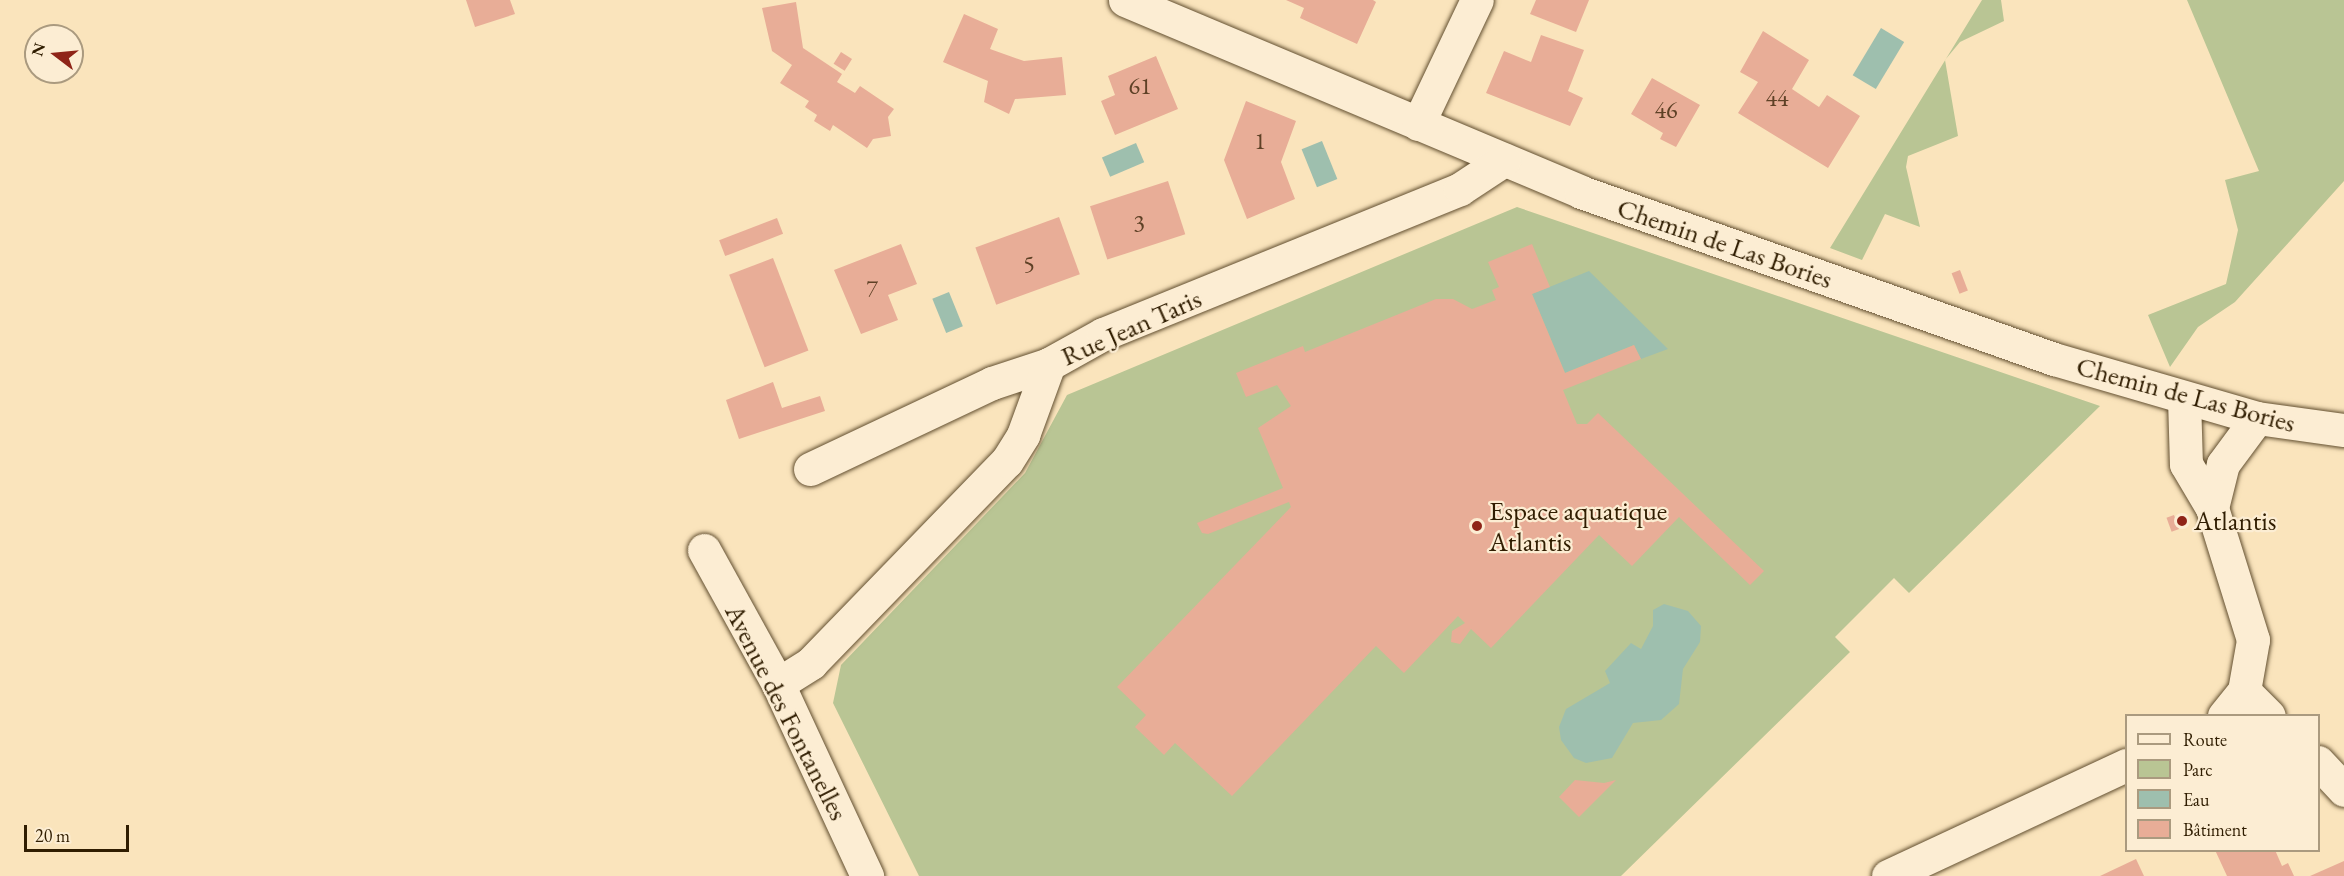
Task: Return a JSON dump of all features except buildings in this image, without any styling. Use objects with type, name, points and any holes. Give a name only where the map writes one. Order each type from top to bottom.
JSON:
[{"type":"street","name":"Chemin de Las Bories","points":[[1125,0],[1581,192],[2054,359],[2258,418],[2344,430]]},
{"type":"street","points":[[1418,124],[1477,0]]},
{"type":"street","name":"Rue Jean Taris","points":[[778,684],[811,663],[1007,461],[1023,435],[1049,364],[1104,334],[1460,189],[1504,160]]},
{"type":"street","points":[[810,469],[992,383],[1049,364]]},
{"type":"street","points":[[2184,398],[2186,464],[2212,508],[2253,640],[2234,703],[2264,714]]},
{"type":"street","points":[[2212,508],[2223,464],[2258,418]]},
{"type":"street","name":"Avenue des Fontanelles","points":[[704,550],[778,684],[867,876]]},
{"type":"street","points":[[2320,763],[2344,790]]},
{"type":"street","points":[[1888,876],[2125,766]]},
{"type":"green space","points":[[1982,0],[2001,0],[2004,21],[1960,42],[1946,59]]},
{"type":"green space","points":[[2187,0],[2344,0],[2344,181],[2235,302],[2198,327],[2170,367],[2148,315],[2226,284],[2238,230],[2225,180],[2259,171]]},
{"type":"green space","points":[[1945,60],[1958,136],[1908,156],[1906,167],[1920,227],[1885,214],[1862,260],[1830,248]]},
{"type":"green space","name":"Espace aquatique Atlantis","points":[[1517,207],[2100,406],[1909,593],[1894,578],[1835,637],[1850,652],[1621,876],[919,876],[833,703],[841,665],[1025,473],[1067,395]]},
{"type":"water","points":[[1881,28],[1904,42],[1876,89],[1853,75]]},
{"type":"water","points":[[1322,141],[1337,179],[1317,187],[1302,149]]},
{"type":"water","points":[[1136,143],[1144,162],[1110,177],[1102,157]]},
{"type":"water","points":[[1589,271],[1668,349],[1641,359],[1634,345],[1565,373],[1532,294]]},
{"type":"water","points":[[949,292],[963,326],[946,333],[932,299]]},
{"type":"water","points":[[1664,604],[1688,611],[1701,626],[1700,642],[1683,669],[1679,704],[1661,720],[1633,723],[1612,758],[1586,763],[1574,758],[1561,740],[1559,727],[1566,709],[1610,683],[1605,671],[1631,643],[1641,649],[1653,626],[1653,610]]},
{"type":"place","name":"Atlantis","points":[[2182,521]]},
{"type":"place","name":"Espace aquatique Atlantis","points":[[1477,526]]}]
